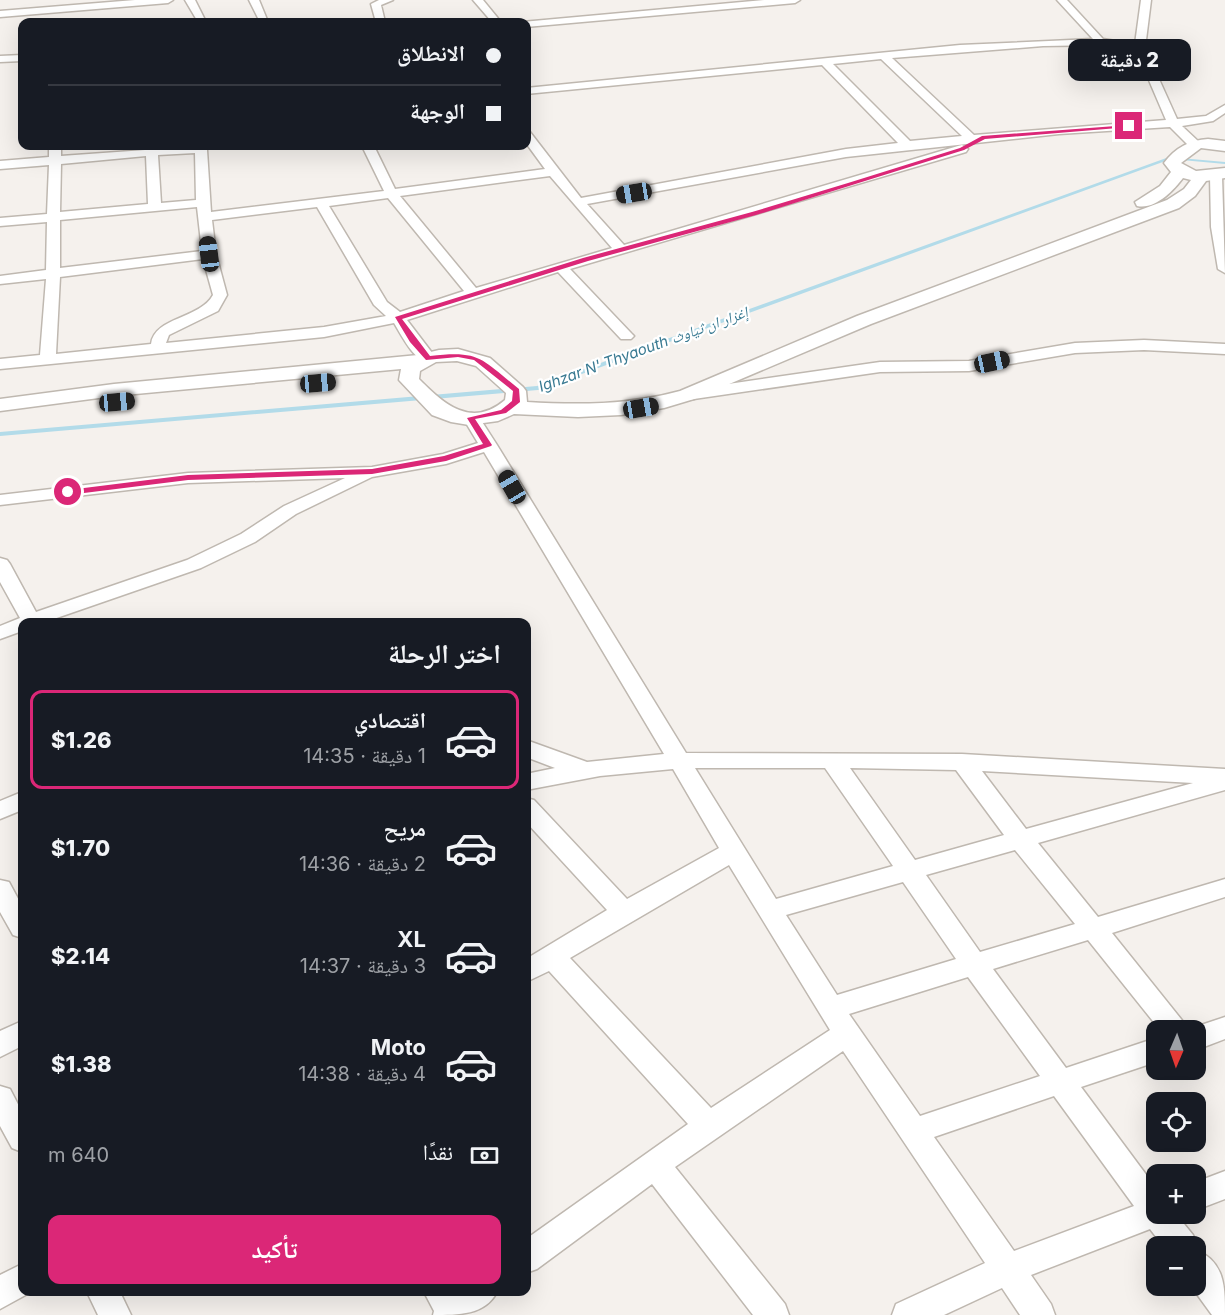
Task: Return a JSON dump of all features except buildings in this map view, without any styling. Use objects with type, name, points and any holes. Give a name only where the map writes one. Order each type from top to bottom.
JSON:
[{"type":"street","points":[[27,0],[34,18]]},
{"type":"street","points":[[0,15],[168,0]]},
{"type":"street","points":[[190,0],[200,18]]},
{"type":"street","points":[[255,0],[259,18]]},
{"type":"street","points":[[380,18],[375,4],[388,0]]},
{"type":"street","points":[[478,0],[494,18]]},
{"type":"street","points":[[531,24],[795,0]]},
{"type":"street","points":[[1062,0],[1092,34],[1105,42]]},
{"type":"street","points":[[1146,0],[1140,48],[1173,123],[1191,146]]},
{"type":"street","points":[[531,91],[1001,44],[1105,42],[1140,48]]},
{"type":"street","points":[[884,56],[977,138]]},
{"type":"street","points":[[0,59],[18,58]]},
{"type":"street","points":[[824,62],[907,145]]},
{"type":"street","points":[[578,202],[846,153],[977,138],[1173,123],[1209,118],[1225,108]]},
{"type":"street","points":[[0,364],[324,332],[398,318],[473,293],[850,184],[962,149],[977,138]]},
{"type":"street","points":[[531,141],[553,172],[621,250]]},
{"type":"street","points":[[1191,146],[1225,146]]},
{"type":"street","points":[[321,203],[381,305],[398,318],[412,340],[419,365],[409,380],[441,410],[449,414],[471,418],[494,415],[514,402],[589,400],[655,389],[843,313],[1137,205],[1166,189],[1176,167],[1191,146]]},
{"type":"street","points":[[0,165],[56,153],[201,150],[204,217],[209,254],[221,291],[217,304],[213,308],[163,332],[159,338],[158,348]]},
{"type":"street","points":[[370,150],[391,194],[473,293]]},
{"type":"street","points":[[152,152],[155,207]]},
{"type":"street","points":[[48,358],[56,153]]},
{"type":"street","points":[[1176,167],[1217,175]]},
{"type":"street","points":[[204,217],[553,172]]},
{"type":"street","points":[[1217,175],[1225,269]]},
{"type":"street","points":[[514,402],[588,411],[624,410],[658,405],[687,395],[864,320],[1173,204],[1197,186],[1217,175]]},
{"type":"street","points":[[0,222],[203,203]]},
{"type":"street","points":[[0,279],[209,254]]},
{"type":"street","points":[[561,267],[626,336]]},
{"type":"street","points":[[687,395],[880,367],[969,366],[1075,348],[1144,345],[1225,349]]},
{"type":"street","points":[[0,418],[419,365],[458,354],[476,358],[516,391],[514,402]]},
{"type":"street","points":[[0,405],[104,391],[419,365]]},
{"type":"street","points":[[471,418],[733,851],[847,1034],[1039,1315]]},
{"type":"street","points":[[0,500],[188,478],[372,472],[446,459],[488,445]]},
{"type":"street","points":[[42,618],[194,564],[248,538],[290,510],[372,472]]},
{"type":"street","points":[[0,564],[26,618]]},
{"type":"street","points":[[0,633],[18,627]]},
{"type":"street","points":[[531,750],[586,770]]},
{"type":"street","points":[[531,781],[586,770],[678,760],[962,762],[1075,766],[1225,777]]},
{"type":"street","points":[[832,760],[974,963],[1146,1197]]},
{"type":"street","points":[[962,762],[1168,1020]]},
{"type":"street","points":[[770,910],[910,873],[1225,782]]},
{"type":"street","points":[[0,811],[18,802]]},
{"type":"street","points":[[531,811],[624,912]]},
{"type":"street","points":[[531,969],[624,912],[733,851]]},
{"type":"street","points":[[832,1008],[1225,888]]},
{"type":"street","points":[[0,889],[18,921]]},
{"type":"street","points":[[552,956],[708,1126]]},
{"type":"street","points":[[1206,1035],[1225,1028]]},
{"type":"street","points":[[531,1254],[708,1126],[847,1034]]},
{"type":"street","points":[[0,1045],[18,1035]]},
{"type":"street","points":[[913,1131],[1146,1053]]},
{"type":"street","points":[[0,1098],[18,1132]]},
{"type":"street","points":[[655,1165],[773,1315]]},
{"type":"street","points":[[1206,1192],[1225,1185]]},
{"type":"street","points":[[908,1315],[1008,1269],[1146,1216]]},
{"type":"street","points":[[1206,1279],[1225,1306]]},
{"type":"street","points":[[0,1293],[18,1282]]},
{"type":"street","points":[[105,1296],[114,1315]]},
{"type":"street","points":[[450,1308],[473,1296]]},
{"type":"waterway","name":"Ighzar N' Thyaouth إغزار ان ثياوث","points":[[0,434],[538,388],[1171,158],[1225,163]]},
{"type":"route","points":[[68,492],[188,478],[372,472],[446,459],[488,445],[471,418],[503,412],[516,402],[518,396],[516,391],[476,358],[458,354],[428,358],[412,340],[398,318],[422,312],[473,293],[754,214],[962,149],[984,137],[1129,126]]}]
